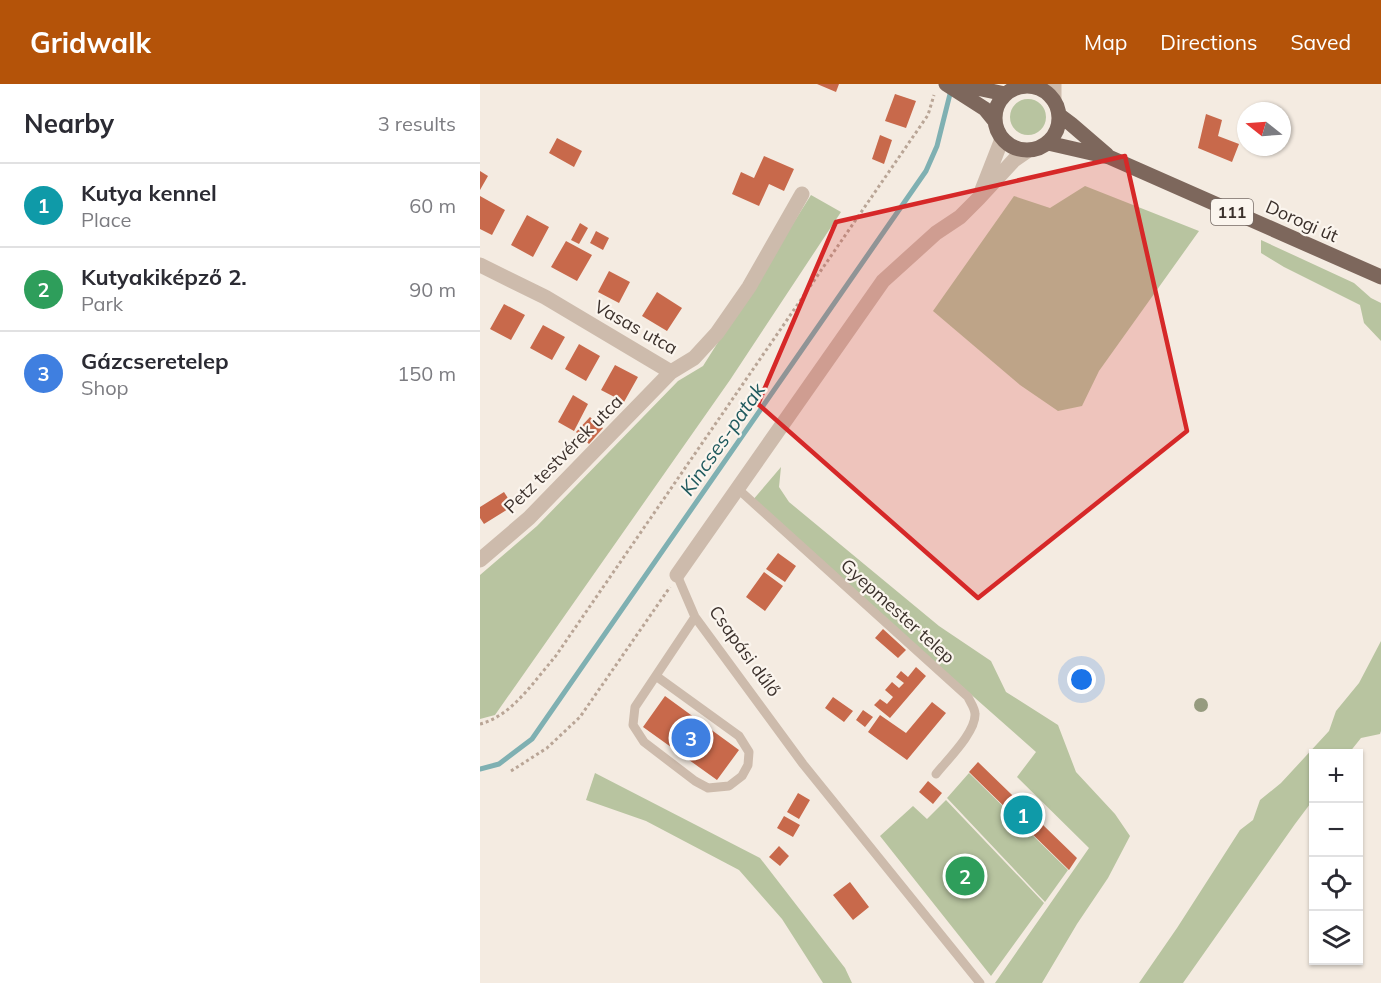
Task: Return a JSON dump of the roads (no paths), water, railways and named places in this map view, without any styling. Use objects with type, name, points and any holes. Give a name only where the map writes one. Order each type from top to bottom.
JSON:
[{"type":"main road","name":"111","points":[[1005,94],[1025,85],[1034,87],[1049,94],[1057,108]]},
{"type":"main road","points":[[940,89],[966,89],[1005,94],[995,110],[994,120],[997,131],[1009,146],[1027,151],[1038,149],[1055,135],[1059,126],[1057,108]]},
{"type":"main road","points":[[966,89],[994,120]]},
{"type":"main road","name":"Dorogi út","points":[[1057,108],[1071,124],[1109,157]]},
{"type":"main road","name":"Dorogi út","points":[[1048,143],[1109,157],[1381,277]]},
{"type":"street","points":[[1054,84],[1057,108]]},
{"type":"street","points":[[979,198],[1002,139]]},
{"type":"street","points":[[677,575],[883,281],[936,233],[960,217],[1014,160],[1027,151]]},
{"type":"street","name":"Vasas utca","points":[[480,265],[544,297],[671,372],[694,358],[717,333],[749,287],[802,194]]},
{"type":"street","name":"Petz testvérek utca","points":[[480,561],[529,518],[671,372]]},
{"type":"lane","name":"Gyepmester telep","points":[[738,489],[968,697],[975,714],[973,723],[969,732],[936,774]]},
{"type":"lane","name":"Csapási dűlő","points":[[677,575],[695,617],[803,764],[980,983]]},
{"type":"lane","points":[[656,676],[739,736],[749,752],[748,765],[742,776],[729,786],[708,788],[695,781],[644,742],[633,725],[635,707],[695,617]]},
{"type":"waterway","name":"Kincses-patak","points":[[480,769],[499,764],[532,739],[926,171],[937,146],[950,94]]},
{"type":"place","name":"Gázcseretelep","points":[[691,738]]},
{"type":"place","name":"Kutya kennel","points":[[1023,815]]},
{"type":"place","name":"Kutyakiképző 2.","points":[[965,876]]}]
